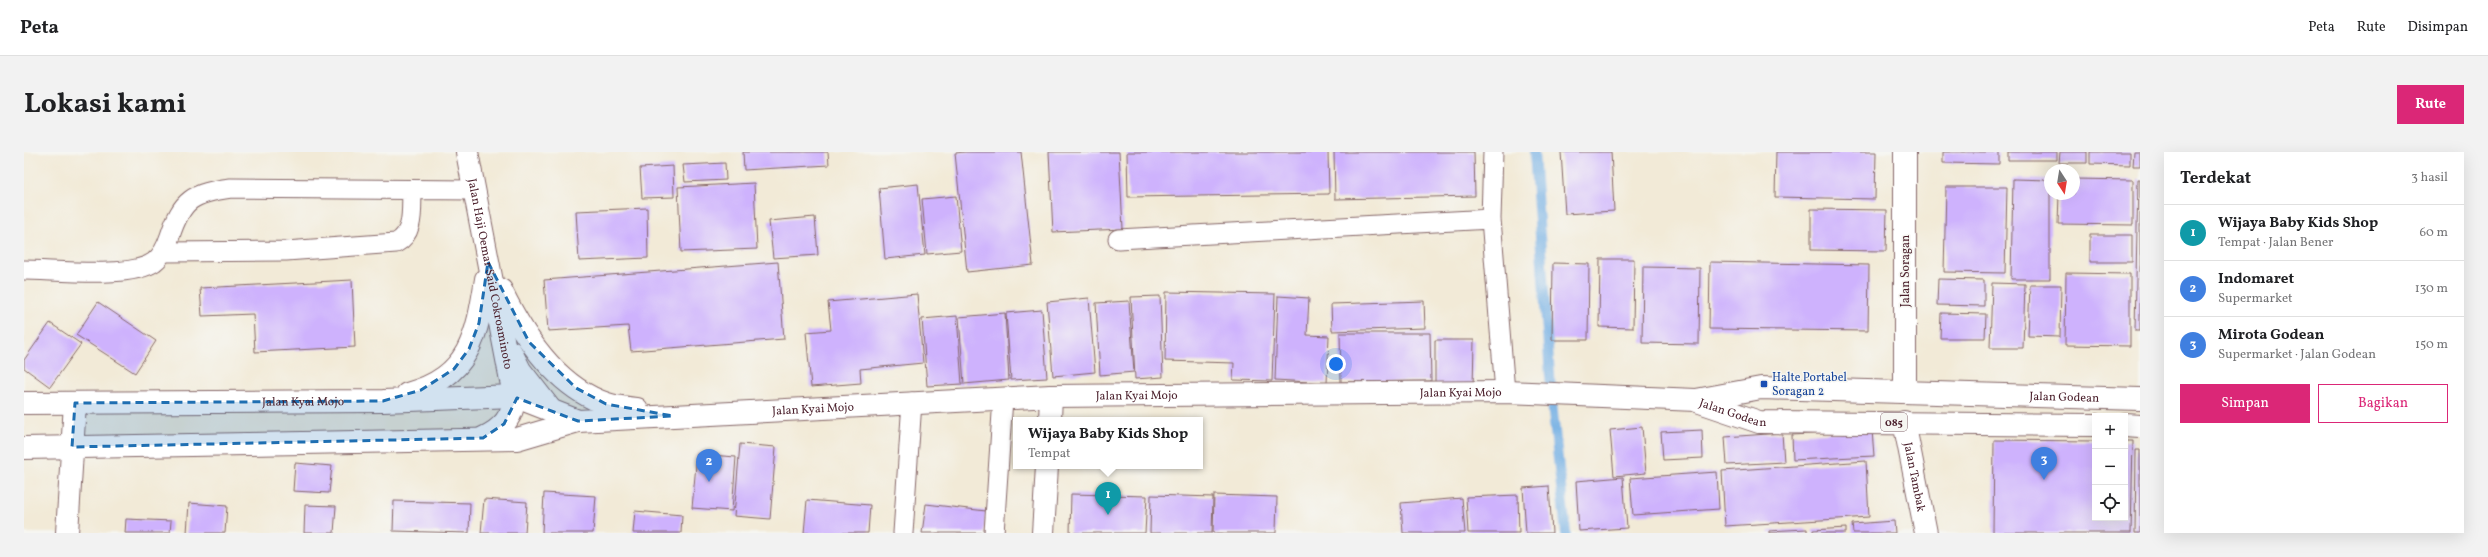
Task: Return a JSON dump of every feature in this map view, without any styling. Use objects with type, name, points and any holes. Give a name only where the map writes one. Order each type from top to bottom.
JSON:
[{"type":"main road","name":"Jalan Haji Oemar Said Cokroaminoto","points":[[467,152],[514,396]]},
{"type":"main road","name":"Jalan Soragan","points":[[1905,152],[1905,391]]},
{"type":"main road","points":[[384,400],[421,390],[439,381],[454,369],[469,349],[479,323],[488,262]]},
{"type":"main road","points":[[488,262],[514,317],[530,342],[551,367],[576,388],[606,404],[673,416]]},
{"type":"main road","points":[[501,331],[520,370],[567,419]]},
{"type":"main road","name":"Jalan Godean","points":[[1696,400],[1761,388],[2140,399]]},
{"type":"main road","name":"Jalan Kyai Mojo","points":[[24,448],[483,438],[517,439],[567,419],[673,416],[912,402],[1051,396],[1513,393],[1696,400]]},
{"type":"main road","points":[[483,438],[498,430],[510,416],[514,406],[514,396]]},
{"type":"main road","name":"Jalan Kyai Mojo","points":[[24,403],[75,404],[384,400],[514,396],[567,419]]},
{"type":"main road","points":[[1050,417],[1051,396]]},
{"type":"main road","name":"Jalan Godean","points":[[1696,400],[1759,422],[1904,422],[2092,425]]},
{"type":"main road","points":[[67,533],[75,404]]},
{"type":"main road","name":"Jalan Tambak","points":[[1904,422],[1926,533]]},
{"type":"main road","points":[[2128,425],[2140,426]]},
{"type":"main road","points":[[1043,533],[1047,469]]},
{"type":"lane","points":[[1494,152],[1491,219],[1513,393]]},
{"type":"lane","points":[[24,270],[123,272],[154,262],[163,252],[178,213],[184,204],[197,195],[213,190],[231,188],[412,191],[475,190]]},
{"type":"lane","points":[[163,252],[286,250],[396,243],[407,234],[410,226],[412,191]]},
{"type":"lane","points":[[1118,239],[1491,219]]},
{"type":"lane","points":[[994,533],[1003,398]]},
{"type":"lane","points":[[903,533],[912,402]]},
{"type":"highlighted area","points":[[488,262],[529,342],[576,388],[606,404],[673,416],[578,421],[517,398],[504,424],[483,438],[72,447],[75,403],[383,401],[421,390],[454,369],[469,349],[479,323]]},
{"type":"building","points":[[743,152],[828,152],[829,165],[744,170]]},
{"type":"building","points":[[1021,152],[1033,265],[967,272],[955,153]]},
{"type":"building","points":[[1049,152],[1119,152],[1123,229],[1053,232]]},
{"type":"building","points":[[1127,152],[1328,152],[1329,194],[1128,197]]},
{"type":"building","points":[[1334,152],[1474,152],[1475,196],[1335,199]]},
{"type":"building","points":[[1561,152],[1611,152],[1614,211],[1565,214]]},
{"type":"building","points":[[1776,152],[1876,152],[1875,199],[1775,197]]},
{"type":"building","points":[[1943,152],[1999,152],[1999,164],[1943,163]]},
{"type":"building","points":[[2008,152],[2057,152],[2057,160],[2008,160]]},
{"type":"building","points":[[2060,152],[2087,152],[2087,163],[2059,163]]},
{"type":"building","points":[[2090,152],[2130,152],[2130,165],[2090,164]]},
{"type":"building","points":[[2134,152],[2140,152],[2140,166],[2133,166]]},
{"type":"building","points":[[725,163],[726,180],[685,182],[683,165]]},
{"type":"building","points":[[673,166],[674,197],[642,198],[640,168]]},
{"type":"building","points":[[2013,179],[2044,180],[2044,200],[2050,200],[2050,279],[2011,279]]},
{"type":"building","points":[[2080,179],[2133,180],[2133,225],[2058,224],[2059,200],[2080,200]]},
{"type":"building","points":[[2138,179],[2140,179],[2140,331],[2135,331]]},
{"type":"building","points":[[754,183],[757,249],[681,252],[678,187]]},
{"type":"building","points":[[918,184],[925,255],[885,259],[879,188]]},
{"type":"building","points":[[1946,187],[2007,187],[2005,273],[1944,272]]},
{"type":"building","points":[[956,196],[961,251],[927,254],[922,199]]},
{"type":"building","points":[[647,208],[648,258],[579,261],[576,211]]},
{"type":"building","points":[[1811,209],[1887,210],[1886,251],[1811,250]]},
{"type":"building","points":[[815,217],[818,255],[773,258],[769,221]]},
{"type":"building","points":[[2090,235],[2132,235],[2132,262],[2090,262]]},
{"type":"building","points":[[1600,259],[1634,259],[1633,328],[1599,327]]},
{"type":"building","points":[[778,262],[784,339],[631,351],[628,326],[548,331],[544,280]]},
{"type":"building","points":[[1710,262],[1869,265],[1868,331],[1709,329]]},
{"type":"building","points":[[1553,263],[1589,264],[1588,340],[1552,340]]},
{"type":"building","points":[[1643,267],[1700,268],[1699,344],[1642,343]]},
{"type":"building","points":[[2066,273],[2130,274],[2130,346],[2065,345]]},
{"type":"building","points":[[1938,279],[1984,280],[1984,306],[1937,305]]},
{"type":"building","points":[[352,280],[355,347],[255,352],[253,314],[202,316],[200,288]]},
{"type":"building","points":[[1992,283],[2025,284],[2023,348],[1990,348]]},
{"type":"building","points":[[2030,285],[2061,285],[2060,337],[2028,336]]},
{"type":"building","points":[[1166,292],[1275,294],[1272,381],[1233,380],[1234,363],[1165,361]]},
{"type":"building","points":[[917,294],[923,363],[860,369],[861,383],[811,387],[806,332],[831,330],[828,302]]},
{"type":"building","points":[[1160,296],[1163,377],[1135,379],[1131,297]]},
{"type":"building","points":[[1278,296],[1309,298],[1307,335],[1329,336],[1327,383],[1275,380]]},
{"type":"building","points":[[1089,298],[1095,372],[1053,376],[1047,302]]},
{"type":"building","points":[[1129,301],[1134,372],[1100,375],[1096,303]]},
{"type":"building","points":[[1424,301],[1425,328],[1332,331],[1331,304]]},
{"type":"building","points":[[98,302],[156,341],[135,373],[76,335]]},
{"type":"building","points":[[1042,310],[1047,378],[1011,380],[1006,313]]},
{"type":"building","points":[[1005,313],[1009,380],[964,384],[959,317]]},
{"type":"building","points":[[1941,313],[1986,314],[1985,338],[1940,338]]},
{"type":"building","points":[[957,316],[962,384],[927,386],[922,319]]},
{"type":"building","points":[[50,323],[81,344],[50,387],[24,368],[24,360]]},
{"type":"building","points":[[1340,333],[1430,333],[1431,381],[1341,382]]},
{"type":"building","points":[[1435,340],[1474,340],[1473,388],[1435,387]]},
{"type":"building","points":[[1642,427],[1646,473],[1614,476],[1610,430]]},
{"type":"building","points":[[1702,430],[1703,458],[1663,460],[1661,432]]},
{"type":"building","points":[[1872,430],[1874,456],[1793,460],[1792,435]]},
{"type":"building","points":[[1782,433],[1784,462],[1727,465],[1725,437]]},
{"type":"building","points":[[1994,440],[2092,441],[2092,521],[2128,521],[2128,441],[2133,441],[2131,533],[1993,533]]},
{"type":"building","points":[[740,444],[776,447],[770,519],[734,516]]},
{"type":"building","points":[[2136,450],[2140,450],[2140,533],[2135,533]]},
{"type":"building","points":[[697,454],[736,457],[732,511],[692,508]]},
{"type":"building","points":[[1866,461],[1869,517],[1725,526],[1722,471]]},
{"type":"building","points":[[295,463],[332,466],[329,493],[293,491]]},
{"type":"building","points":[[1717,472],[1719,509],[1633,515],[1630,478]]},
{"type":"building","points":[[1623,477],[1627,528],[1579,531],[1576,481]]},
{"type":"building","points":[[1549,486],[1552,533],[1526,533],[1523,488]]},
{"type":"building","points":[[544,493],[596,496],[593,533],[542,533]]},
{"type":"building","points":[[1071,494],[1147,496],[1145,533],[1070,533]]},
{"type":"building","points":[[1151,495],[1213,497],[1212,533],[1150,533]]},
{"type":"building","points":[[1214,495],[1277,497],[1276,533],[1213,533]]},
{"type":"building","points":[[1518,495],[1519,533],[1468,533],[1466,497]]},
{"type":"building","points":[[1462,498],[1465,533],[1403,533],[1401,503]]},
{"type":"building","points":[[484,499],[527,502],[525,533],[481,533]]},
{"type":"building","points":[[807,500],[870,505],[868,533],[804,533]]},
{"type":"building","points":[[394,501],[470,503],[469,533],[393,531]]},
{"type":"building","points":[[189,503],[227,506],[225,533],[187,533]]},
{"type":"building","points":[[926,504],[986,511],[984,533],[922,533]]},
{"type":"building","points":[[305,505],[336,506],[334,533],[304,533]]},
{"type":"building","points":[[635,511],[682,515],[681,533],[633,533]]},
{"type":"building","points":[[126,519],[171,521],[170,533],[125,533]]},
{"type":"building","points":[[1894,521],[1895,533],[1853,533],[1852,524]]},
{"type":"building","points":[[1846,528],[1846,533],[1813,533],[1813,530]]},
{"type":"building","points":[[1807,529],[1807,533],[1769,533],[1769,531]]},
{"type":"waterway","points":[[1534,152],[1552,403],[1566,533]]},
{"type":"place","name":"Halte Portabel Soragan 2","points":[[1764,384]]},
{"type":"place","name":"Mirota Godean","points":[[2044,480]]},
{"type":"place","name":"Indomaret","points":[[709,482]]},
{"type":"place","name":"Wijaya Baby Kids Shop","points":[[1108,515]]}]
